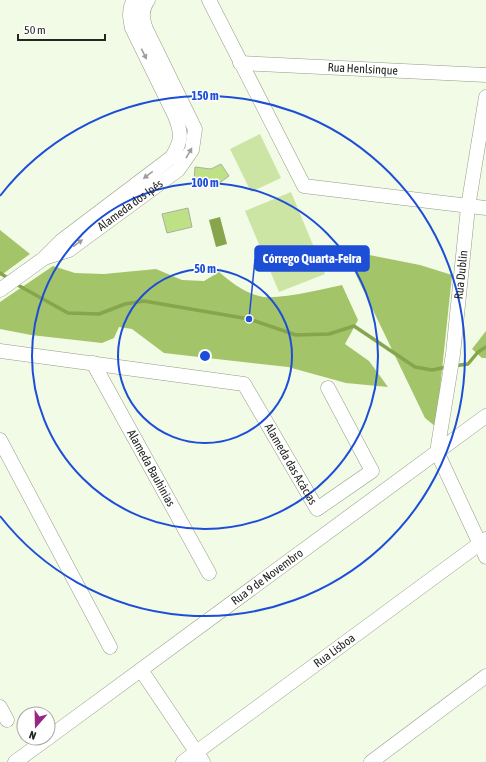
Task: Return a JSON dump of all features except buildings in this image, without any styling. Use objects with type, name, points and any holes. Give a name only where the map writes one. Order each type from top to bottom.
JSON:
[{"type":"street","points":[[209,0],[304,186],[486,208]]},
{"type":"street","points":[[139,3],[146,29],[195,128],[181,131],[132,28],[129,17],[139,3]]},
{"type":"street","name":"Rua Henlsinque","points":[[240,63],[486,75]]},
{"type":"street","name":"Rua Dublin","points":[[437,452],[454,354],[468,207],[486,97]]},
{"type":"street","name":"Alameda dos Ipês","points":[[43,259],[69,250],[178,170],[192,150],[195,128]]},
{"type":"street","name":"Alameda dos Ipês","points":[[0,290],[43,259],[61,241],[172,157],[180,145],[181,131]]},
{"type":"street","points":[[172,157],[178,170]]},
{"type":"street","points":[[0,351],[93,363]]},
{"type":"street","name":"Alameda das Acácias","points":[[93,363],[244,384],[316,509],[372,471],[328,388]]},
{"type":"street","name":"Alameda Bauhinias","points":[[93,363],[209,573]]},
{"type":"street","name":"Rua 9 de Novembro","points":[[56,732],[486,416]]},
{"type":"street","points":[[0,440],[110,647]]},
{"type":"street","points":[[437,452],[483,542],[486,558]]},
{"type":"street","name":"Rua Lisboa","points":[[183,762],[199,757],[483,542]]},
{"type":"street","points":[[141,670],[199,757]]},
{"type":"street","points":[[371,762],[486,676]]},
{"type":"street","points":[[0,707],[7,720]]},
{"type":"street","name":"Rua 9 de Novembro","points":[[14,762],[37,746]]},
{"type":"shaded area","points":[[260,134],[281,178],[251,192],[230,149]]},
{"type":"shaded area","points":[[291,192],[325,274],[279,292],[245,211]]},
{"type":"shaded area","points":[[220,217],[227,244],[216,247],[209,220]]},
{"type":"shaded area","points":[[0,230],[30,254],[0,276]]},
{"type":"shaded area","points":[[344,250],[420,265],[452,275],[436,427],[425,418]]},
{"type":"shaded area","points":[[53,266],[75,273],[104,274],[156,269],[182,280],[204,281],[219,272],[242,289],[259,296],[266,297],[300,294],[342,285],[358,320],[345,344],[369,361],[388,387],[346,383],[288,367],[164,353],[132,329],[119,327],[114,338],[102,343],[31,335],[0,329],[0,302]]},
{"type":"shaded area","points":[[486,331],[486,358],[482,358],[472,349]]},
{"type":"waterway","points":[[0,273],[9,279]]},
{"type":"waterway","points":[[16,284],[68,313],[99,314],[125,304],[144,301],[249,319],[296,335],[329,334],[354,326],[415,367],[432,370],[447,367]]},
{"type":"waterway","points":[[453,366],[468,364],[478,352],[486,347]]},
{"type":"place","name":"Córrego Quarta-Feira","points":[[249,319]]}]
